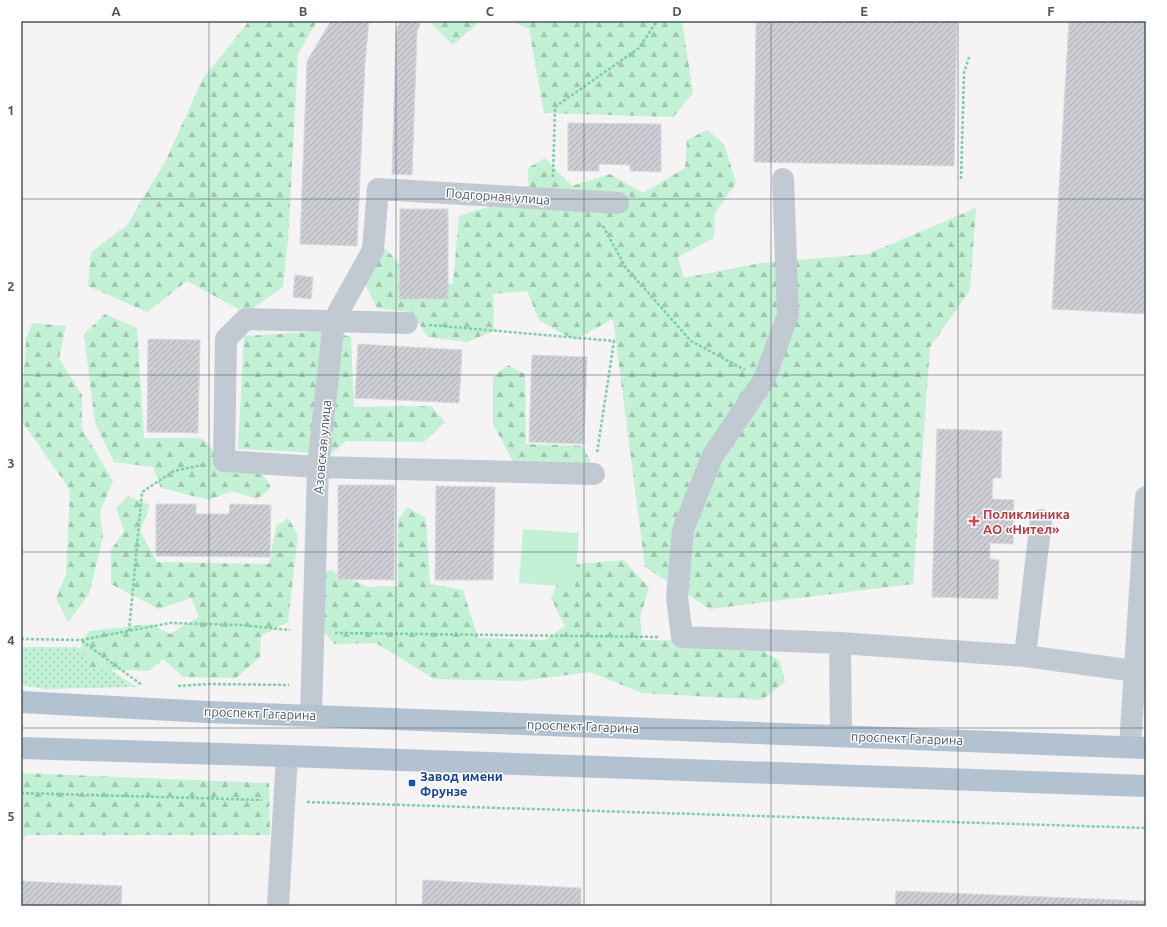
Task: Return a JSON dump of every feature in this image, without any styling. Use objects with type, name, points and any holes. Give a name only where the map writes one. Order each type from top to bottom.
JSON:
[{"type":"main road","name":"проспект Гагарина","points":[[21,702],[311,715],[1138,747]]},
{"type":"main road","points":[[21,748],[1146,786]]},
{"type":"street","points":[[783,179],[788,315],[764,380],[712,457],[684,530],[677,598],[682,637],[840,643],[1141,663]]},
{"type":"street","name":"Подгорная улица","points":[[378,188],[618,204]]},
{"type":"street","name":"Азовская улица","points":[[311,715],[318,467],[334,320],[373,250],[378,188]]},
{"type":"street","points":[[406,322],[246,319],[226,339],[224,461],[318,467],[594,474]]},
{"type":"street","points":[[1138,747],[1146,497]]},
{"type":"street","points":[[1025,656],[1040,520]]},
{"type":"street","points":[[840,643],[841,736]]},
{"type":"street","points":[[278,906],[287,756]]},
{"type":"path","points":[[552,199],[554,107],[639,48],[657,21]]},
{"type":"path","points":[[961,178],[964,73],[969,57]]},
{"type":"path","points":[[582,201],[605,228],[626,268],[691,341],[764,380]]},
{"type":"path","points":[[406,322],[614,341],[594,474]]},
{"type":"path","points":[[129,631],[142,492],[174,471],[224,461]]},
{"type":"path","points":[[21,639],[81,640],[170,623],[241,625],[313,632],[682,637]]},
{"type":"path","points":[[81,640],[146,688]]},
{"type":"path","points":[[178,686],[209,684],[312,685]]},
{"type":"path","points":[[21,793],[1146,828]]},
{"type":"green space","points":[[249,21],[317,21],[298,54],[288,240],[283,287],[246,313],[187,281],[147,312],[88,286],[91,252],[127,225],[166,160],[202,80]]},
{"type":"green space","points":[[431,21],[480,21],[453,45],[431,23]]},
{"type":"green space","points":[[511,21],[682,21],[693,93],[673,117],[544,113],[529,29]]},
{"type":"green space","points":[[707,130],[724,144],[736,183],[715,213],[714,238],[678,257],[684,278],[761,263],[868,254],[976,208],[970,290],[930,347],[913,584],[710,609],[645,567],[613,319],[574,340],[539,320],[527,291],[493,294],[494,331],[467,342],[428,337],[411,312],[377,308],[364,282],[364,251],[385,248],[425,292],[453,283],[459,216],[500,203],[529,205],[528,168],[545,158],[572,186],[610,174],[643,193],[685,168],[687,140]]},
{"type":"green space","points":[[105,314],[137,328],[144,438],[202,438],[236,474],[258,466],[271,488],[257,499],[232,491],[209,500],[161,488],[153,467],[114,462],[95,423],[84,334]]},
{"type":"green space","points":[[33,323],[66,326],[59,358],[82,395],[82,429],[113,481],[100,512],[103,538],[89,594],[68,622],[56,598],[66,575],[70,490],[21,420],[26,338]]},
{"type":"green space","points":[[330,331],[351,337],[354,407],[431,406],[445,422],[424,442],[346,441],[327,458],[302,452],[238,449],[244,336]]},
{"type":"green space","points":[[508,365],[525,374],[526,444],[583,446],[591,463],[579,474],[515,465],[493,424],[493,377]]},
{"type":"green space","points":[[128,496],[150,505],[140,531],[157,562],[269,564],[276,526],[288,518],[298,535],[288,622],[261,636],[260,657],[236,678],[183,677],[163,659],[149,671],[92,669],[80,648],[89,631],[151,624],[170,634],[199,617],[191,598],[159,609],[111,584],[111,550],[124,531],[116,508]]},
{"type":"green space","points":[[407,507],[426,518],[430,584],[463,590],[478,638],[545,640],[565,626],[551,598],[565,565],[624,560],[649,588],[640,617],[642,640],[745,641],[780,661],[785,682],[762,700],[642,693],[590,672],[521,681],[434,679],[376,643],[334,644],[305,609],[307,577],[331,570],[368,587],[398,586],[398,520]]},
{"type":"green space","points":[[523,529],[579,533],[575,587],[519,583]]},
{"type":"green space","points":[[21,647],[77,647],[136,687],[45,689],[21,685]]},
{"type":"green space","points":[[21,773],[269,783],[270,835],[26,835],[21,842]]},
{"type":"building","points":[[331,21],[369,21],[365,63],[357,246],[300,244],[307,61]]},
{"type":"building","points":[[400,21],[421,21],[417,32],[412,175],[392,174],[396,32]]},
{"type":"building","points":[[756,21],[957,21],[954,166],[754,162]]},
{"type":"building","points":[[1069,21],[1146,21],[1146,314],[1052,309]]},
{"type":"building","points":[[568,123],[661,124],[661,172],[630,171],[630,165],[599,164],[599,171],[568,171]]},
{"type":"building","points":[[400,209],[448,209],[448,299],[399,299]]},
{"type":"building","points":[[295,275],[313,277],[311,299],[293,297]]},
{"type":"building","points":[[148,339],[200,340],[198,433],[147,432]]},
{"type":"building","points":[[358,344],[462,350],[459,403],[355,398]]},
{"type":"building","points":[[532,355],[587,357],[584,444],[529,442]]},
{"type":"building","name":"Поликлиника АО «Нител»","points":[[937,429],[1002,431],[1001,478],[993,478],[992,499],[1014,500],[1013,544],[990,543],[990,559],[999,560],[998,599],[932,597]]},
{"type":"building","points":[[338,485],[395,485],[394,580],[338,579]]},
{"type":"building","points":[[436,486],[495,487],[493,580],[435,580]]},
{"type":"building","points":[[156,504],[196,504],[196,514],[229,514],[230,504],[271,505],[270,557],[156,556]]},
{"type":"building","points":[[423,880],[581,888],[581,906],[422,906]]},
{"type":"building","points":[[21,881],[122,886],[121,906],[21,906]]},
{"type":"building","points":[[896,891],[1146,901],[1146,906],[895,906]]},
{"type":"place","name":"Поликлиника АО «Нител»","points":[[974,521]]},
{"type":"place","name":"Завод имени Фрунзе","points":[[412,783]]}]
